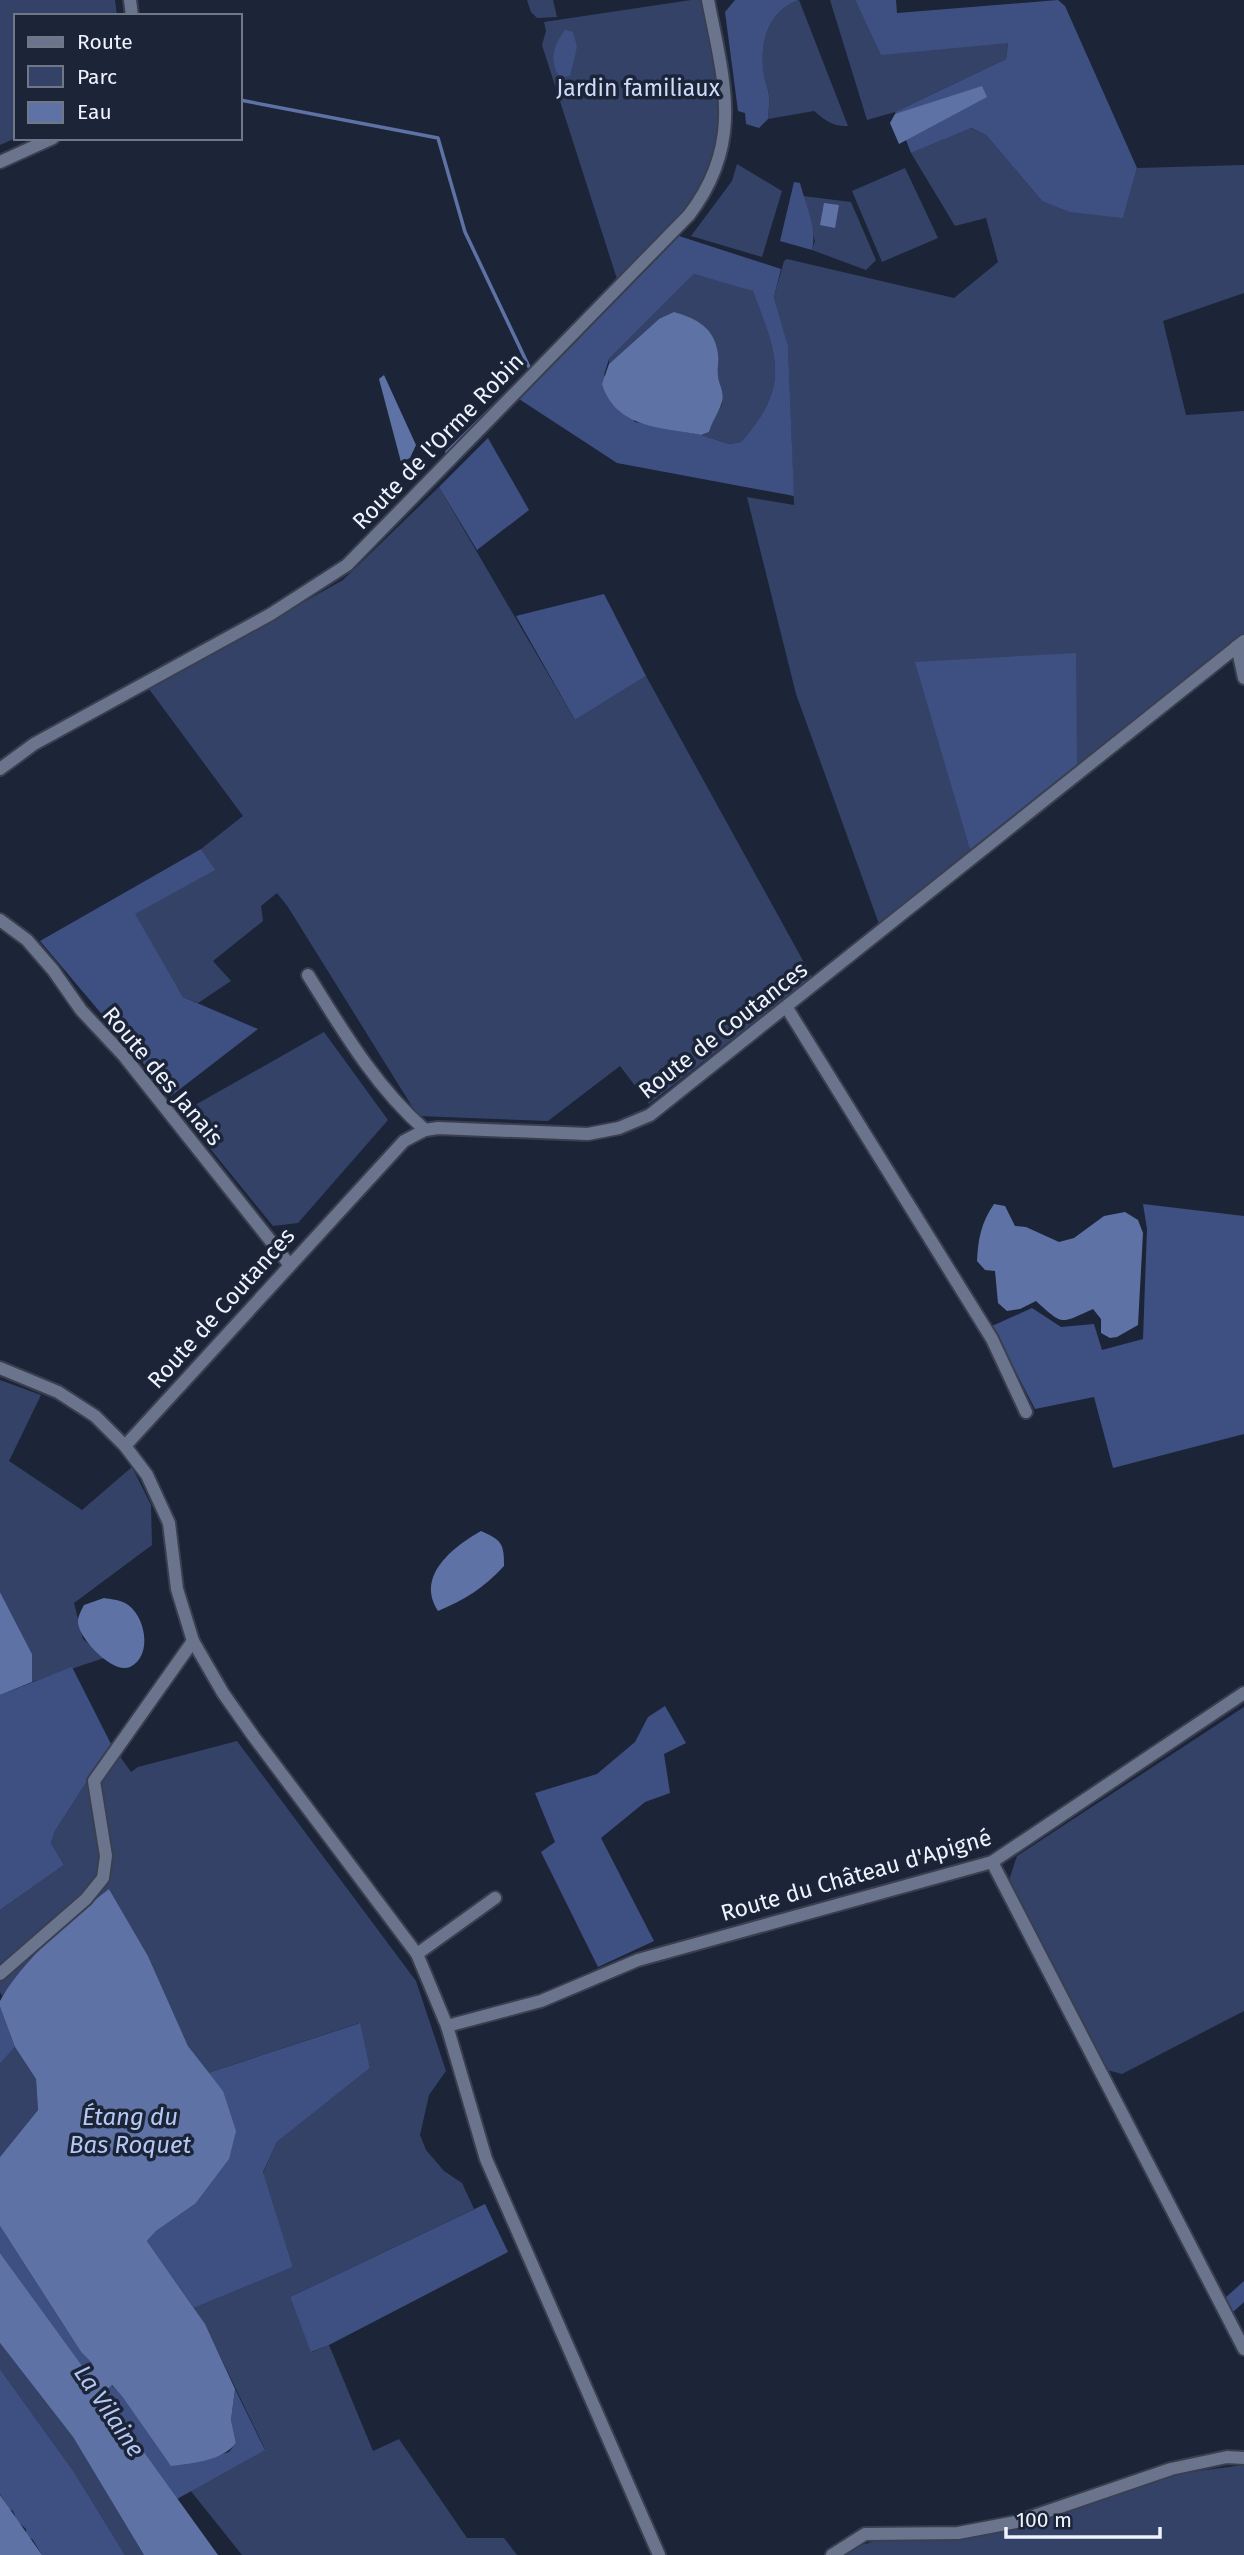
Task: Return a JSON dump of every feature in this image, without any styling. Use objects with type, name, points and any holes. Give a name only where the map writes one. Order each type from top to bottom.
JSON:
[{"type":"street","name":"Route de l'Orme Robin","points":[[0,769],[34,744],[271,614],[347,565],[690,215],[716,171],[725,140],[726,108],[722,76],[708,4]]},
{"type":"street","points":[[0,162],[48,140]]},
{"type":"street","points":[[1241,644],[1244,678]]},
{"type":"street","name":"Route de Coutances","points":[[125,1446],[404,1141],[425,1129],[588,1134],[619,1128],[650,1115],[1241,644]]},
{"type":"street","name":"Route des Janais","points":[[0,920],[27,940],[53,970],[81,1010],[124,1056],[289,1264]]},
{"type":"street","points":[[308,975],[374,1077],[403,1111],[425,1129]]},
{"type":"street","points":[[787,1008],[992,1339],[1026,1412]]},
{"type":"street","points":[[0,1368],[58,1392],[95,1416],[125,1446],[147,1475],[169,1523],[177,1590],[193,1641],[223,1693],[254,1738],[416,1954],[447,2026],[486,2159],[659,2555]]},
{"type":"street","points":[[0,1974],[86,1899],[103,1878],[106,1856],[94,1781],[193,1641]]},
{"type":"street","name":"Route du Château d'Apigné","points":[[447,2026],[541,2001],[638,1960],[992,1862],[1244,1693]]},
{"type":"street","points":[[992,1862],[1244,2349]]},
{"type":"street","points":[[416,1954],[495,1898]]},
{"type":"street","points":[[832,2555],[865,2533],[958,2533],[1016,2522],[1171,2469],[1227,2457],[1244,2458]]},
{"type":"green space","points":[[0,0],[115,0],[117,14],[14,14],[14,139],[0,145]]},
{"type":"green space","points":[[527,0],[553,0],[557,17],[537,18],[531,12]]},
{"type":"green space","name":"Jardin familiaux","points":[[702,0],[716,79],[718,106],[713,158],[703,183],[688,206],[617,279],[542,45],[546,31],[544,22]]},
{"type":"green space","points":[[799,0],[848,126],[834,124],[814,111],[768,119],[769,94],[763,64],[764,41],[779,12]]},
{"type":"green space","points":[[830,0],[855,0],[881,54],[1008,42],[1006,59],[895,112],[867,120]]},
{"type":"green space","points":[[970,128],[986,135],[1042,201],[1123,217],[1137,168],[1244,165],[1244,293],[1163,321],[1186,415],[1244,411],[1244,634],[1077,768],[916,662],[970,850],[879,924],[796,694],[747,497],[794,505],[788,347],[774,297],[784,261],[787,259],[954,298],[998,262],[986,218],[955,226],[911,153]]},
{"type":"green space","points":[[737,164],[782,191],[762,257],[691,236],[732,181]]},
{"type":"green space","points":[[905,168],[938,238],[882,262],[852,191]]},
{"type":"green space","points":[[803,196],[851,202],[876,260],[866,270],[812,250],[815,241]]},
{"type":"green space","points":[[694,274],[753,290],[768,333],[775,369],[774,386],[757,422],[741,442],[729,444],[701,435],[709,432],[713,418],[722,405],[718,355],[659,319],[609,364],[609,359]]},
{"type":"green space","points":[[439,487],[575,720],[646,676],[812,977],[649,1104],[620,1066],[548,1121],[418,1116],[277,893],[261,906],[263,921],[213,961],[231,981],[198,1003],[183,997],[134,914],[214,870],[201,849],[243,816],[149,689],[343,580]]},
{"type":"green space","points":[[324,1032],[388,1120],[298,1223],[273,1226],[181,1113]]},
{"type":"green space","points":[[0,1380],[41,1395],[9,1461],[82,1510],[132,1467],[151,1505],[152,1545],[74,1603],[83,1639],[104,1658],[32,1682],[32,1654],[0,1592]]},
{"type":"green space","points":[[1244,1707],[1244,2011],[1122,2074],[1107,2070],[1009,1880],[1017,1856]]},
{"type":"green space","points":[[237,1741],[416,1981],[446,2071],[429,2095],[420,2135],[426,2150],[444,2171],[462,2183],[474,2209],[290,2297],[312,2352],[329,2345],[373,2451],[399,2439],[467,2538],[504,2538],[517,2555],[242,2555],[190,2490],[265,2449],[205,2325],[194,2308],[293,2267],[263,2173],[277,2142],[370,2068],[359,2023],[208,2073],[188,2046],[148,1956],[109,1889],[52,1939],[2,1996],[0,1992],[0,1910],[64,1865],[51,1843],[55,1831],[111,1744],[131,1772],[138,1767]]},
{"type":"green space","points":[[15,2047],[36,2079],[38,2110],[0,2157],[0,2064]]},
{"type":"green space","points":[[0,2343],[73,2437],[144,2555],[125,2555],[74,2472],[0,2369]]},
{"type":"green space","points":[[1244,2465],[1244,2555],[841,2555],[852,2548],[882,2539],[1031,2523],[1183,2473]]},
{"type":"shaded area","points":[[735,0],[799,0],[779,12],[764,41],[763,64],[769,102],[768,119],[759,128],[746,124],[745,113],[738,111],[725,12]]},
{"type":"shaded area","points":[[855,0],[896,0],[897,13],[1058,0],[1065,6],[1137,168],[1123,218],[1070,212],[1042,201],[986,135],[971,128],[911,153],[895,112],[1006,59],[1008,43],[881,55]]},
{"type":"shaded area","points":[[565,30],[573,32],[577,47],[570,76],[560,78],[554,66],[554,54]]},
{"type":"shaded area","points":[[794,182],[800,183],[810,217],[812,250],[780,241]]},
{"type":"shaded area","points":[[679,236],[781,269],[774,297],[788,346],[794,496],[617,463],[519,399]],"holes":[[[694,274],[753,291],[773,352],[774,386],[757,422],[741,442],[729,444],[701,435],[635,422],[604,375],[609,359]]]},
{"type":"shaded area","points":[[488,438],[529,510],[477,550],[439,487]]},
{"type":"shaded area","points":[[604,594],[646,676],[575,720],[516,616]]},
{"type":"shaded area","points":[[1076,653],[1077,768],[970,850],[915,662]]},
{"type":"shaded area","points":[[201,849],[215,870],[135,914],[183,997],[258,1029],[171,1096],[40,941]]},
{"type":"shaded area","points":[[1143,1204],[1244,1216],[1244,1434],[1113,1468],[1094,1397],[1035,1409],[992,1326],[1032,1308],[1061,1327],[1094,1324],[1102,1350],[1143,1339],[1147,1229]]},
{"type":"shaded area","points":[[72,1667],[111,1744],[55,1831],[51,1843],[64,1865],[0,1910],[0,1695]]},
{"type":"shaded area","points":[[665,1706],[686,1743],[664,1754],[670,1793],[645,1802],[601,1838],[654,1941],[598,1967],[541,1852],[555,1842],[535,1793],[597,1774],[635,1742],[648,1717]]},
{"type":"shaded area","points":[[0,2007],[15,2047],[0,2064]]},
{"type":"shaded area","points":[[360,2023],[370,2068],[277,2142],[263,2172],[293,2267],[194,2308],[147,2241],[156,2231],[195,2204],[223,2091],[208,2073]]},
{"type":"shaded area","points":[[485,2204],[508,2252],[311,2352],[290,2297]]},
{"type":"shaded area","points":[[0,2226],[81,2352],[92,2363],[85,2371],[0,2253]]},
{"type":"shaded area","points":[[1244,2281],[1244,2302],[1233,2312],[1225,2298]]},
{"type":"shaded area","points":[[0,2369],[74,2472],[125,2555],[42,2555],[33,2540],[26,2535],[26,2529],[17,2521],[0,2494]]},
{"type":"shaded area","points":[[111,2385],[198,2462],[229,2452],[236,2443],[231,2420],[235,2389],[265,2450],[177,2499],[101,2394]]},
{"type":"water","points":[[982,86],[987,97],[899,144],[890,123],[895,114]]},
{"type":"water","points":[[824,203],[839,205],[835,228],[820,225]]},
{"type":"water","points":[[674,312],[703,325],[716,345],[723,398],[709,432],[701,435],[656,427],[629,418],[609,399],[602,384],[609,364],[659,319]]},
{"type":"water","points":[[384,375],[416,445],[410,458],[401,462],[379,379]]},
{"type":"water","points":[[994,1204],[1005,1206],[1015,1226],[1026,1227],[1059,1242],[1074,1238],[1104,1216],[1125,1212],[1138,1220],[1143,1233],[1138,1325],[1110,1338],[1101,1333],[1101,1319],[1093,1309],[1067,1320],[1052,1315],[1036,1301],[1020,1309],[1007,1311],[998,1303],[995,1271],[985,1270],[977,1261],[981,1231]]},
{"type":"water","points":[[481,1531],[498,1540],[504,1566],[473,1593],[438,1611],[432,1598],[434,1575],[449,1554]]},
{"type":"water","points":[[0,1592],[32,1654],[32,1682],[0,1695]]},
{"type":"water","points":[[104,1598],[125,1603],[132,1608],[142,1625],[142,1654],[130,1667],[123,1668],[106,1660],[90,1645],[79,1628],[78,1619],[84,1605]]},
{"type":"water","name":"Étang du Bas Roquet","points":[[109,1889],[148,1956],[188,2046],[223,2091],[236,2131],[229,2159],[195,2204],[156,2231],[147,2241],[205,2324],[235,2389],[231,2420],[236,2443],[215,2457],[171,2466],[112,2385],[102,2394],[218,2555],[144,2555],[73,2437],[0,2343],[0,2253],[85,2370],[92,2363],[81,2352],[0,2226],[0,2157],[38,2110],[36,2079],[15,2047],[0,2001],[34,1956],[64,1926]]},
{"type":"water","points":[[0,2495],[42,2555],[0,2555]]},
{"type":"waterway","points":[[242,100],[438,138],[465,232],[530,369]]},
{"type":"waterway","points":[[447,452],[513,387]]},
{"type":"water label","name":"La Vilaine","points":[[109,2411]]}]
